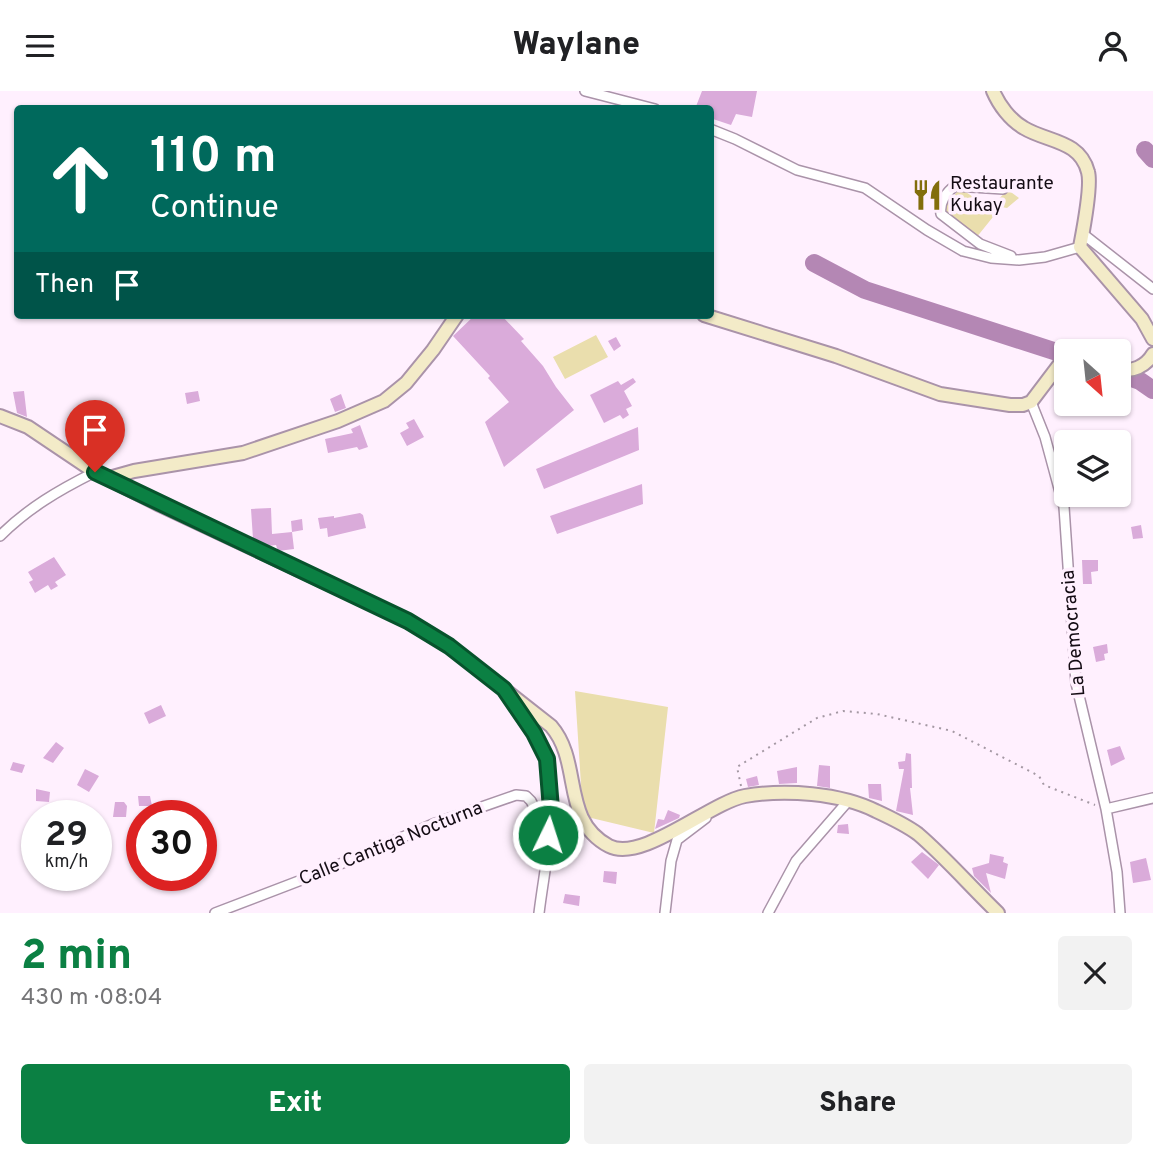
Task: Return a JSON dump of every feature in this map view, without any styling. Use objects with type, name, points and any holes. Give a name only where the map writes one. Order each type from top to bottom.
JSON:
[{"type":"street","points":[[585,91],[639,105]]},
{"type":"street","points":[[993,91],[997,101],[1016,123],[1026,130],[1069,145],[1082,158],[1089,173],[1080,247]]},
{"type":"street","points":[[714,131],[797,170],[865,188],[963,251],[991,258],[1019,260],[1045,257],[1080,247]]},
{"type":"street","points":[[1003,189],[955,186],[949,190],[942,203],[941,214],[979,244],[1019,260]]},
{"type":"street","points":[[1083,234],[1153,289]]},
{"type":"street","points":[[1080,247],[1142,319],[1153,339]]},
{"type":"street","points":[[714,318],[836,356],[940,394],[1023,405],[1031,402],[1054,373]]},
{"type":"street","points":[[109,478],[134,471],[243,453],[338,421],[384,401],[406,383],[454,319]]},
{"type":"street","points":[[1131,370],[1149,361],[1153,354]]},
{"type":"street","name":"La Democracia","points":[[1031,402],[1045,437],[1064,507],[1076,683],[1105,809],[1117,872],[1120,913]]},
{"type":"street","points":[[0,417],[28,427],[95,472],[408,621],[449,646],[558,734],[566,750],[576,807],[583,824],[607,845],[620,851],[634,849],[680,829],[720,805],[744,797],[774,793],[826,796],[849,800],[875,810],[916,833],[998,913]]},
{"type":"street","points":[[0,536],[32,507],[54,492],[95,472]]},
{"type":"street","points":[[504,689],[534,733],[547,759],[551,809],[538,913]]},
{"type":"street","name":"Calle Cantiga Nocturna","points":[[215,913],[317,874],[433,824],[516,795],[526,796],[531,801],[548,835]]},
{"type":"street","points":[[1105,809],[1153,798]]},
{"type":"street","points":[[768,913],[796,861],[849,800]]},
{"type":"street","points":[[665,913],[671,861],[677,840],[720,805]]},
{"type":"path","points":[[744,797],[737,767],[817,718],[843,711],[877,714],[952,731],[1039,776],[1044,785],[1105,809]]},
{"type":"shaded area","points":[[960,188],[989,208],[1008,190],[1019,198],[1007,208],[1001,207],[976,238],[942,211]]},
{"type":"shaded area","points":[[596,335],[608,357],[565,379],[553,357]]},
{"type":"shaded area","points":[[575,691],[668,707],[654,833],[583,816]]},
{"type":"building","points":[[702,91],[757,91],[752,117],[736,114],[731,125],[714,119],[714,105],[697,105]]},
{"type":"building","points":[[471,319],[505,319],[524,339],[521,341],[543,366],[574,410],[504,467],[485,422],[509,402],[488,378],[490,376],[453,336]]},
{"type":"building","points":[[616,337],[621,346],[614,351],[608,341]]},
{"type":"building","points":[[633,378],[636,382],[624,391],[632,406],[626,409],[629,415],[623,419],[620,415],[604,423],[590,395],[618,381],[621,385]]},
{"type":"building","points":[[24,391],[27,417],[17,413],[13,392]]},
{"type":"building","points":[[198,391],[200,401],[187,404],[185,393]]},
{"type":"building","points":[[341,394],[346,408],[335,412],[330,399]]},
{"type":"building","points":[[414,419],[424,437],[407,446],[400,433],[409,428],[406,423]]},
{"type":"building","points":[[360,425],[368,447],[328,453],[325,439],[353,433],[351,429]]},
{"type":"building","points":[[638,427],[639,450],[544,489],[536,469]]},
{"type":"building","points":[[642,484],[643,504],[557,534],[550,516]]},
{"type":"building","points":[[271,508],[272,534],[292,532],[294,549],[278,551],[276,545],[268,546],[253,539],[251,509]]},
{"type":"building","points":[[360,513],[366,528],[328,537],[327,528],[320,529],[318,518]]},
{"type":"building","points":[[302,519],[303,530],[292,532],[291,521]]},
{"type":"building","points":[[1141,525],[1143,538],[1133,539],[1131,527]]},
{"type":"building","points":[[54,557],[66,575],[55,582],[58,586],[51,590],[48,585],[35,593],[29,582],[33,580],[28,572]]},
{"type":"building","points":[[1082,560],[1098,560],[1098,571],[1091,572],[1092,584],[1083,584]]},
{"type":"building","points":[[1107,644],[1108,653],[1104,654],[1105,660],[1096,662],[1093,647]]},
{"type":"building","points":[[161,705],[166,716],[149,724],[144,713]]},
{"type":"building","points":[[56,742],[64,748],[53,763],[43,758]]},
{"type":"building","points":[[1120,746],[1125,759],[1111,766],[1107,750]]},
{"type":"building","points":[[906,753],[911,754],[910,788],[913,815],[896,811],[904,769],[899,769],[898,762],[905,761]]},
{"type":"building","points":[[13,762],[25,765],[22,773],[10,770]]},
{"type":"building","points":[[819,765],[830,766],[830,788],[817,786]]},
{"type":"building","points":[[797,767],[797,783],[779,784],[777,771]]},
{"type":"building","points":[[85,769],[99,776],[89,792],[77,785]]},
{"type":"building","points":[[757,776],[759,785],[748,787],[746,779]]},
{"type":"building","points":[[868,784],[881,784],[882,801],[869,798]]},
{"type":"building","points":[[36,789],[50,792],[49,800],[36,800]]},
{"type":"building","points":[[138,796],[150,796],[151,800],[138,800]]},
{"type":"building","points":[[115,802],[124,802],[126,817],[113,817]]},
{"type":"building","points":[[668,810],[680,815],[679,818],[655,829],[658,819],[664,820]]},
{"type":"building","points":[[848,824],[849,834],[837,833],[838,825]]},
{"type":"building","points":[[564,835],[577,837],[576,858],[561,856]]},
{"type":"building","points":[[922,852],[939,865],[928,879],[911,862]]},
{"type":"building","points":[[990,854],[1004,857],[1003,862],[1008,864],[1005,879],[986,873],[991,893],[974,876],[972,868],[989,863]]},
{"type":"building","points":[[1146,858],[1151,880],[1133,883],[1130,862]]},
{"type":"building","points":[[604,871],[617,872],[616,884],[603,882]]},
{"type":"building","points":[[565,894],[580,896],[579,906],[563,903]]},
{"type":"waterway","points":[[1145,150],[1153,159]]},
{"type":"waterway","points":[[814,263],[865,290],[1054,351]]},
{"type":"waterway","points":[[1131,378],[1153,390]]},
{"type":"place","name":"Restaurante Kukay","points":[[927,195]]},
{"type":"route","points":[[95,472],[258,551],[369,600],[449,646],[504,689],[534,733],[547,759],[551,809],[548,835]]}]
